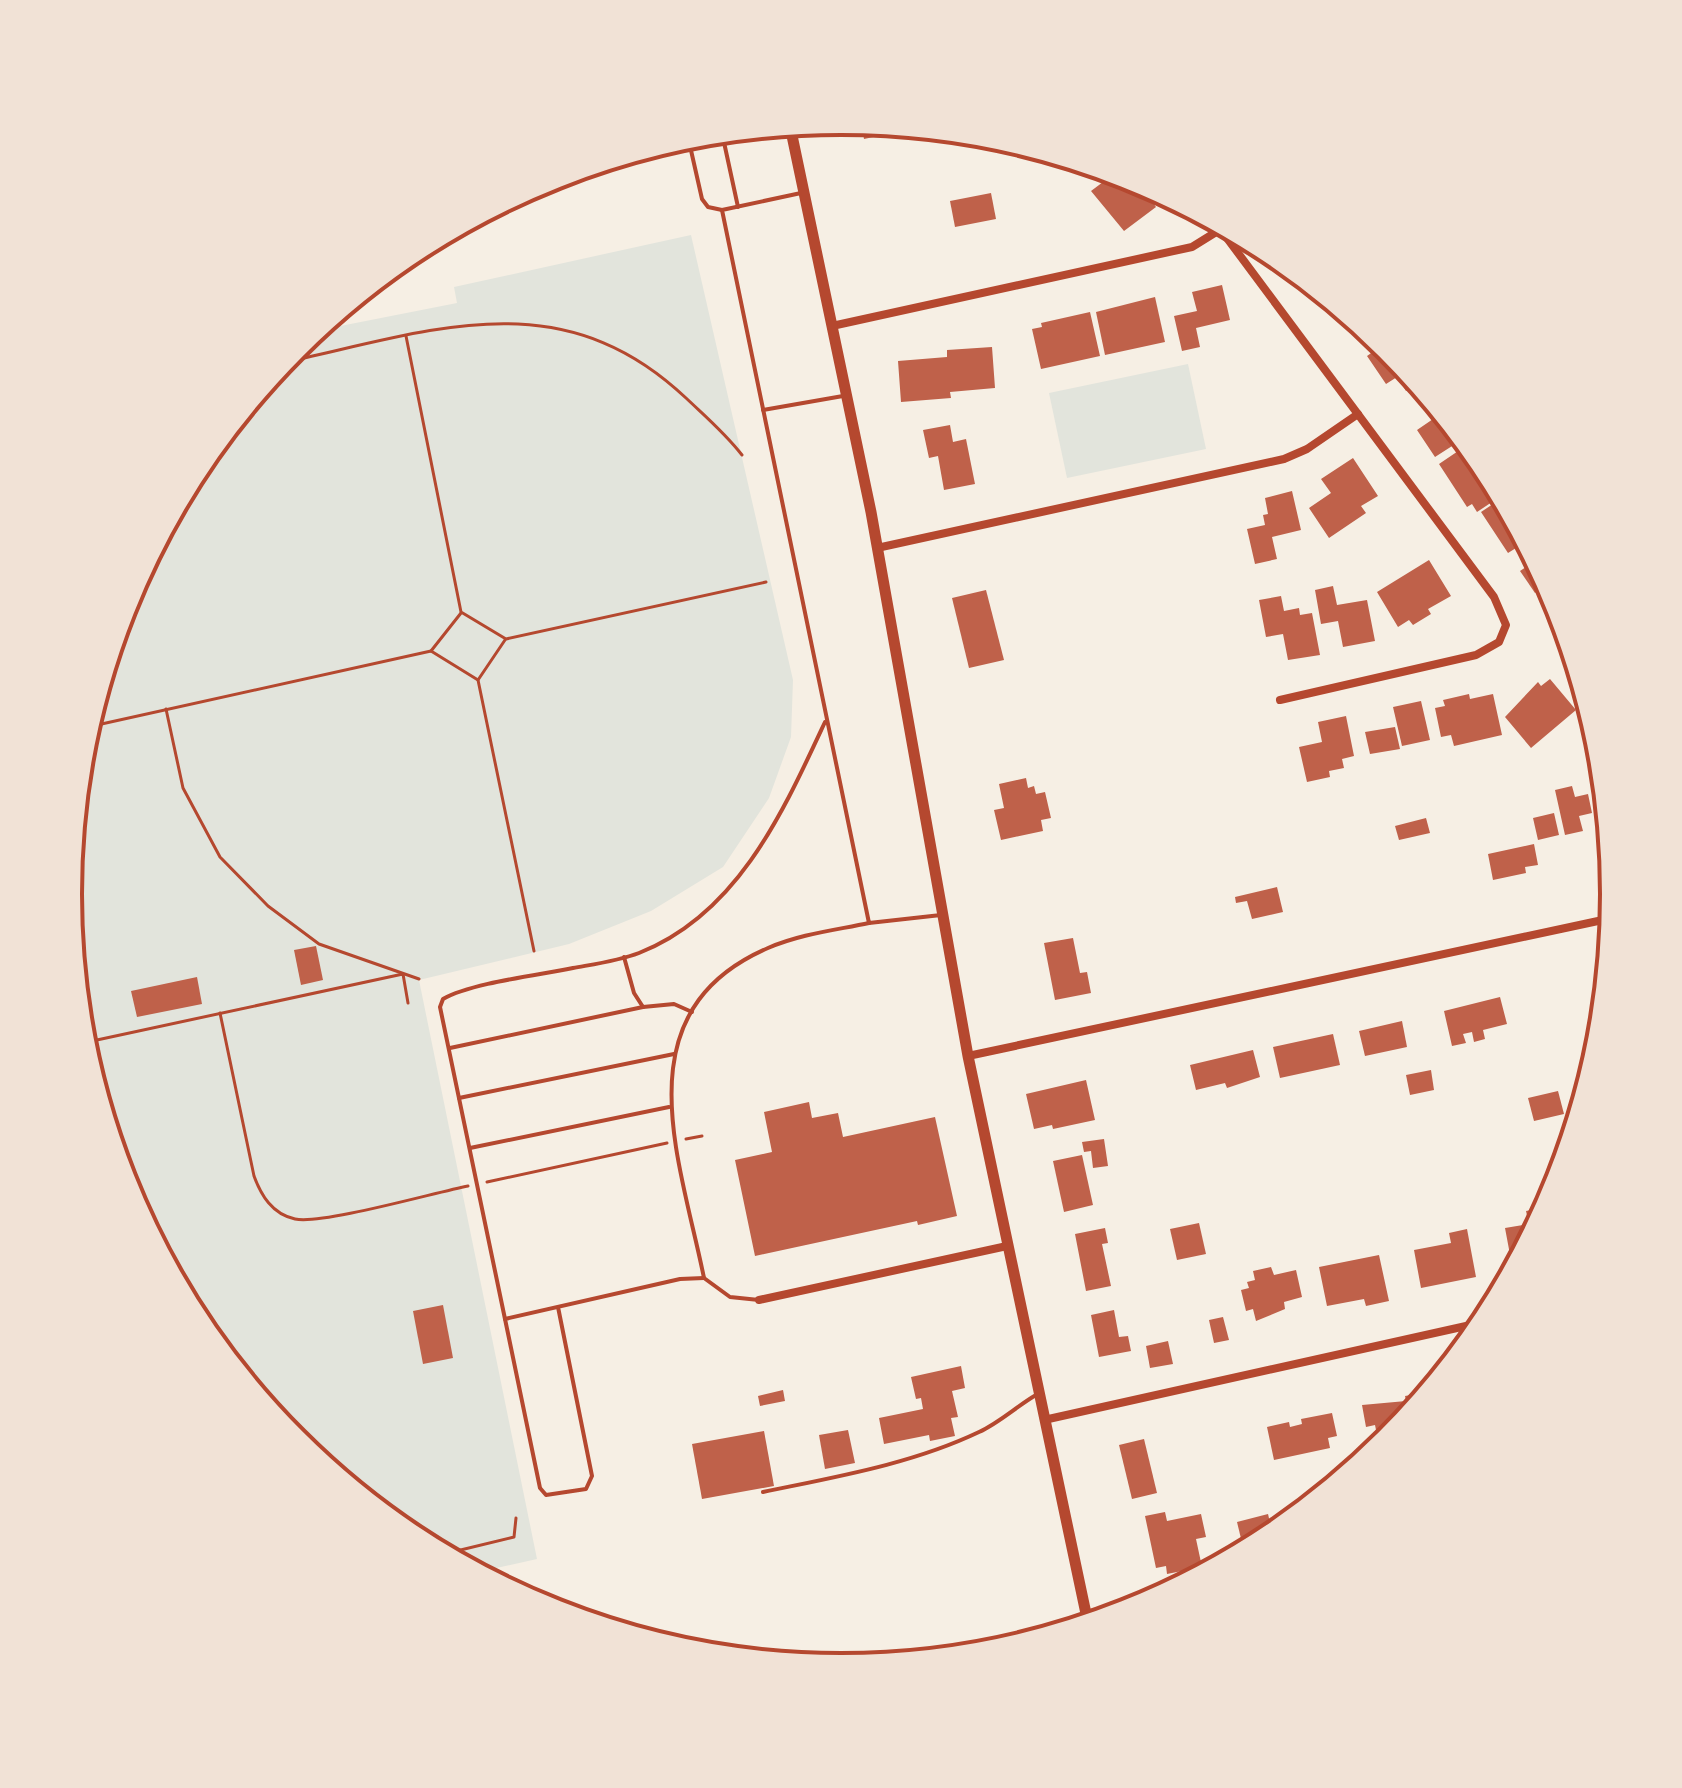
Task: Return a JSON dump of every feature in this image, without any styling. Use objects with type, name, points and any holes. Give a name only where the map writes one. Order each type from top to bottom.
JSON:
[{"type":"street","points":[[792,137],[877,548],[968,1056],[1086,1613]]},
{"type":"street","points":[[832,326],[1192,247],[1210,232]]},
{"type":"street","points":[[1232,245],[1494,597],[1506,625],[1499,642],[1476,655],[1280,700]]},
{"type":"street","points":[[877,548],[1284,459],[1307,449],[1358,414]]},
{"type":"street","points":[[968,1056],[1599,921]]},
{"type":"street","points":[[759,1300],[1007,1246]]},
{"type":"street","points":[[1044,1420],[1465,1326]]},
{"type":"lane","points":[[724,144],[738,207]]},
{"type":"lane","points":[[691,150],[702,199],[708,207],[722,210],[804,192]]},
{"type":"lane","points":[[722,210],[869,923]]},
{"type":"lane","points":[[763,410],[847,395]]},
{"type":"lane","points":[[558,1307],[592,1476],[586,1489],[546,1495],[540,1488],[440,1007],[443,999],[451,994],[624,957],[678,931],[729,889],[749,866],[777,821],[826,720]]},
{"type":"lane","points":[[704,1278],[669,1107],[674,1054],[692,1012],[725,973],[768,948],[795,938],[869,923],[941,915]]},
{"type":"lane","points":[[624,957],[634,993],[643,1007]]},
{"type":"lane","points":[[449,1048],[643,1007],[674,1004],[692,1012]]},
{"type":"lane","points":[[459,1098],[674,1054]]},
{"type":"lane","points":[[470,1148],[669,1107]]},
{"type":"lane","points":[[505,1319],[680,1279],[704,1278],[730,1297],[759,1300]]},
{"type":"lane","points":[[763,1492],[851,1474],[935,1450],[983,1431],[1038,1394]]},
{"type":"path","points":[[303,359],[459,325],[500,322],[575,331],[608,342],[659,373],[725,433],[742,455]]},
{"type":"path","points":[[406,336],[461,612],[506,639]]},
{"type":"path","points":[[534,951],[478,680],[506,639],[766,582]]},
{"type":"path","points":[[102,724],[431,651],[461,612]]},
{"type":"path","points":[[431,651],[478,680]]},
{"type":"path","points":[[166,709],[183,788],[220,857],[268,906],[319,944],[419,979]]},
{"type":"path","points":[[403,974],[408,1003]]},
{"type":"path","points":[[97,1040],[403,974]]},
{"type":"path","points":[[220,1013],[254,1176],[262,1197],[280,1213],[297,1220],[332,1216],[702,1136]]},
{"type":"path","points":[[460,1550],[514,1537],[516,1518]]},
{"type":"shaded area","points":[[691,235],[793,680],[791,737],[769,798],[723,867],[651,911],[569,944],[419,980],[537,1559],[493,1569],[419,1525],[341,1465],[270,1394],[210,1316],[160,1230],[122,1138],[108,1090],[88,993],[82,894],[88,795],[108,698],[140,604],[184,514],[210,472],[270,394],[337,327],[457,303],[454,287]]},
{"type":"shaded area","points":[[1188,364],[1206,449],[1067,478],[1049,393]]},
{"type":"building","points":[[1103,182],[1153,202],[1156,207],[1124,231],[1091,191]]},
{"type":"building","points":[[991,193],[996,219],[955,227],[950,201]]},
{"type":"building","points":[[1222,285],[1230,320],[1196,328],[1200,347],[1182,351],[1174,316],[1197,311],[1192,292]]},
{"type":"building","points":[[1155,297],[1165,342],[1105,355],[1096,312]]},
{"type":"building","points":[[1090,312],[1100,356],[1041,369],[1032,329],[1042,327],[1041,323]]},
{"type":"building","points":[[992,347],[995,388],[950,392],[951,398],[901,402],[898,361],[947,357],[947,350]]},
{"type":"building","points":[[1373,352],[1397,377],[1386,384],[1367,356]]},
{"type":"building","points":[[1433,419],[1453,446],[1435,457],[1417,430]]},
{"type":"building","points":[[950,425],[953,442],[966,439],[975,484],[944,490],[938,456],[929,458],[923,430]]},
{"type":"building","points":[[1457,452],[1491,503],[1477,512],[1472,504],[1467,507],[1439,464]]},
{"type":"building","points":[[1353,458],[1378,496],[1361,506],[1366,513],[1329,538],[1309,508],[1331,493],[1321,479]]},
{"type":"building","points":[[1292,491],[1301,530],[1272,537],[1277,559],[1255,564],[1247,529],[1265,525],[1263,515],[1268,514],[1265,498]]},
{"type":"building","points":[[1492,505],[1520,555],[1516,548],[1508,553],[1481,512]]},
{"type":"building","points":[[1429,560],[1451,596],[1428,609],[1431,614],[1413,625],[1409,620],[1398,627],[1377,592]]},
{"type":"building","points":[[1526,567],[1537,592],[1535,593],[1520,571]]},
{"type":"building","points":[[1333,586],[1337,605],[1367,600],[1375,641],[1343,647],[1338,621],[1321,624],[1315,590]]},
{"type":"building","points":[[986,590],[1004,660],[969,668],[952,598]]},
{"type":"building","points":[[1281,596],[1284,611],[1299,608],[1300,615],[1312,613],[1320,655],[1288,660],[1283,634],[1266,637],[1259,600]]},
{"type":"building","points":[[1550,679],[1576,710],[1531,748],[1505,717],[1538,682],[1541,686]]},
{"type":"building","points":[[1469,694],[1470,699],[1493,694],[1502,735],[1454,746],[1451,735],[1441,737],[1435,708],[1445,706],[1443,700]]},
{"type":"building","points":[[1421,701],[1430,740],[1402,746],[1393,707]]},
{"type":"building","points":[[1346,716],[1354,756],[1342,759],[1344,768],[1329,771],[1330,777],[1307,782],[1299,747],[1322,742],[1318,722]]},
{"type":"building","points":[[1395,727],[1400,749],[1370,754],[1365,732]]},
{"type":"building","points":[[1026,778],[1028,788],[1034,786],[1036,794],[1045,792],[1051,818],[1041,820],[1043,831],[1001,840],[994,810],[1004,808],[999,784]]},
{"type":"building","points":[[1572,786],[1575,797],[1588,794],[1592,813],[1579,816],[1583,831],[1565,835],[1555,790]]},
{"type":"building","points":[[1554,813],[1559,835],[1538,840],[1533,818]]},
{"type":"building","points":[[1426,818],[1430,833],[1399,840],[1395,826]]},
{"type":"building","points":[[1534,844],[1538,865],[1525,867],[1526,873],[1493,880],[1488,854]]},
{"type":"building","points":[[1277,887],[1283,912],[1252,919],[1247,901],[1236,903],[1235,897]]},
{"type":"building","points":[[1073,938],[1080,973],[1087,972],[1091,993],[1055,1000],[1044,943]]},
{"type":"building","points":[[316,946],[323,980],[301,985],[294,950]]},
{"type":"building","points":[[197,977],[202,1004],[137,1017],[131,991]]},
{"type":"building","points":[[1500,997],[1507,1024],[1483,1030],[1485,1039],[1474,1042],[1472,1032],[1463,1034],[1466,1043],[1452,1046],[1444,1011]]},
{"type":"building","points":[[1402,1021],[1407,1047],[1365,1056],[1359,1031]]},
{"type":"building","points":[[1333,1034],[1340,1065],[1280,1078],[1273,1047]]},
{"type":"building","points":[[1253,1050],[1260,1077],[1227,1088],[1225,1083],[1196,1090],[1190,1065]]},
{"type":"building","points":[[1431,1070],[1434,1090],[1410,1095],[1406,1075]]},
{"type":"building","points":[[1086,1080],[1095,1120],[1053,1129],[1052,1125],[1034,1129],[1026,1094]]},
{"type":"building","points":[[1558,1091],[1564,1114],[1534,1121],[1528,1098]]},
{"type":"building","points":[[809,1102],[812,1118],[838,1113],[843,1137],[935,1117],[957,1216],[918,1225],[917,1221],[755,1256],[735,1160],[772,1152],[764,1112]]},
{"type":"building","points":[[1104,1139],[1108,1166],[1093,1168],[1091,1151],[1084,1152],[1082,1142]]},
{"type":"building","points":[[1082,1155],[1093,1205],[1064,1212],[1053,1161]]},
{"type":"building","points":[[1199,1223],[1206,1254],[1177,1260],[1170,1229]]},
{"type":"building","points":[[1524,1225],[1510,1253],[1505,1228]]},
{"type":"building","points":[[1105,1228],[1108,1243],[1102,1244],[1111,1286],[1086,1291],[1075,1234]]},
{"type":"building","points":[[1467,1229],[1476,1277],[1421,1288],[1414,1250],[1451,1243],[1449,1233]]},
{"type":"building","points":[[1379,1255],[1389,1301],[1366,1306],[1364,1299],[1327,1306],[1319,1267]]},
{"type":"building","points":[[1271,1267],[1274,1275],[1296,1270],[1302,1297],[1284,1302],[1285,1309],[1256,1321],[1253,1309],[1246,1311],[1241,1290],[1249,1288],[1247,1282],[1255,1280],[1253,1271]]},
{"type":"building","points":[[443,1305],[453,1358],[423,1364],[413,1311]]},
{"type":"building","points":[[1114,1310],[1119,1337],[1128,1336],[1131,1351],[1099,1357],[1091,1315]]},
{"type":"building","points":[[1223,1317],[1229,1340],[1214,1343],[1209,1320]]},
{"type":"building","points":[[1168,1341],[1173,1364],[1150,1368],[1146,1346]]},
{"type":"building","points":[[961,1366],[965,1388],[952,1391],[958,1417],[951,1418],[955,1436],[930,1441],[929,1435],[884,1444],[879,1418],[923,1409],[921,1398],[916,1399],[911,1377]]},
{"type":"building","points":[[783,1390],[785,1401],[760,1406],[758,1396]]},
{"type":"building","points":[[1406,1401],[1376,1432],[1375,1425],[1366,1427],[1362,1405]]},
{"type":"building","points":[[1332,1413],[1337,1436],[1328,1438],[1330,1448],[1274,1460],[1267,1427],[1289,1422],[1290,1427],[1302,1424],[1301,1419]]},
{"type":"building","points":[[848,1430],[855,1463],[825,1469],[819,1435]]},
{"type":"building","points":[[764,1431],[774,1486],[702,1499],[692,1444]]},
{"type":"building","points":[[1144,1439],[1157,1493],[1132,1499],[1119,1445]]},
{"type":"building","points":[[1165,1512],[1167,1521],[1201,1514],[1206,1537],[1196,1539],[1201,1562],[1185,1570],[1167,1574],[1166,1566],[1156,1568],[1145,1516]]},
{"type":"building","points":[[1268,1514],[1269,1520],[1241,1538],[1237,1522]]}]
